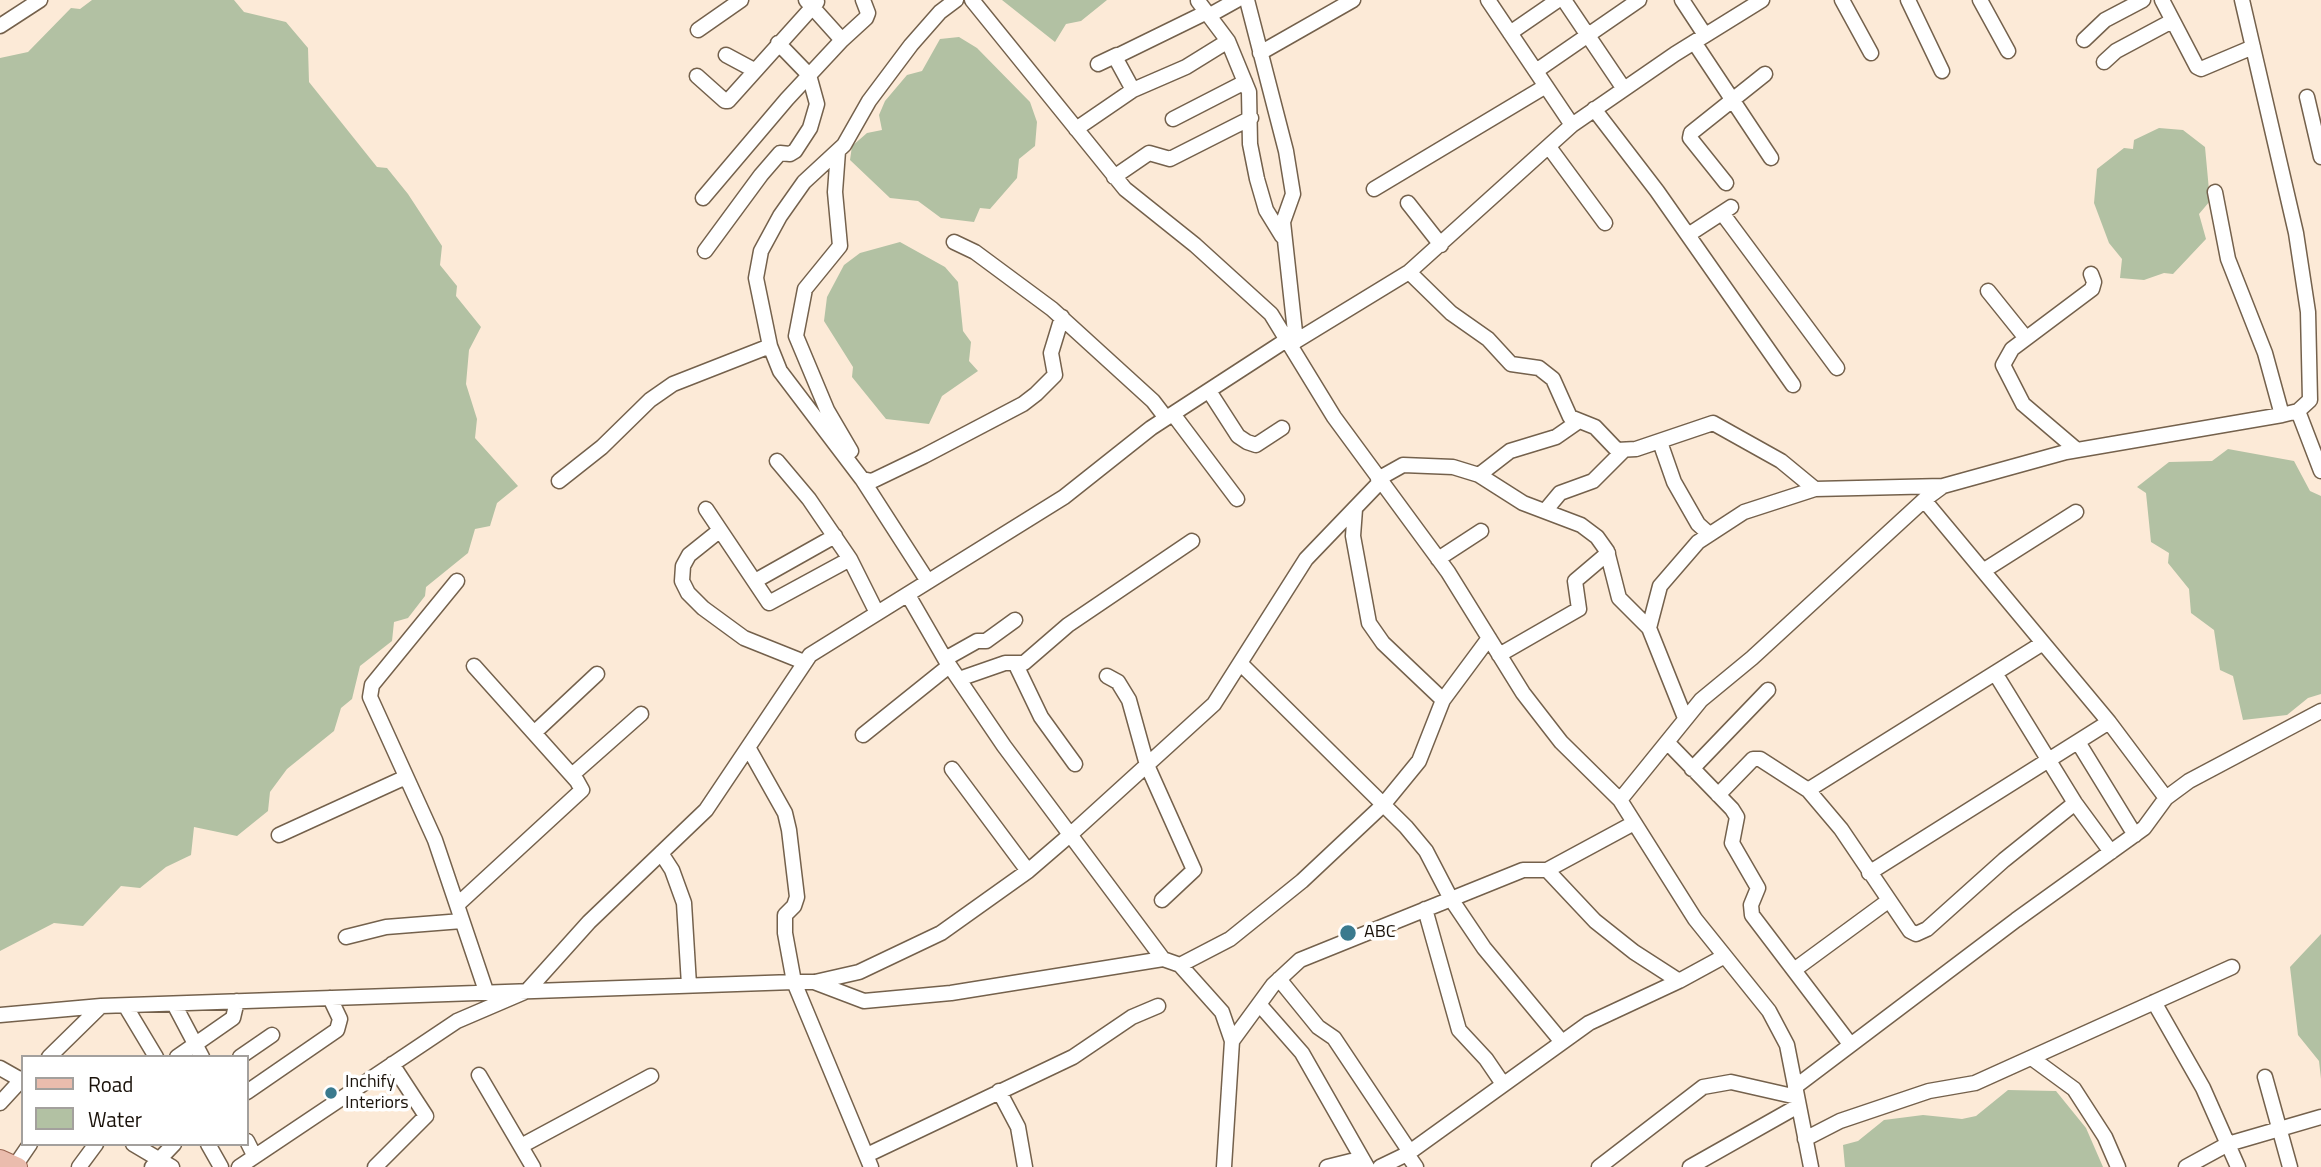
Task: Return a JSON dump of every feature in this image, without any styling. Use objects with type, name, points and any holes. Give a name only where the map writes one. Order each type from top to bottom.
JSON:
[{"type":"street","points":[[0,26],[40,0]]},
{"type":"street","points":[[698,30],[741,0]]},
{"type":"street","points":[[703,198],[809,75],[866,18],[868,13],[863,0]]},
{"type":"street","points":[[867,480],[797,398],[780,371],[770,346],[756,278],[761,251],[780,216],[804,182],[838,151],[869,101],[911,45],[940,12],[956,0]]},
{"type":"street","points":[[972,0],[1114,177],[1251,294],[1292,340],[1305,372],[1379,480],[1438,559],[1541,719],[1620,800],[1723,957],[1748,982],[1769,1011],[1787,1045],[1811,1167]]},
{"type":"street","points":[[1098,64],[1205,9],[1237,0]]},
{"type":"street","points":[[1247,0],[1286,151],[1293,194],[1283,222],[1292,340]]},
{"type":"street","points":[[1261,53],[1353,0]]},
{"type":"street","points":[[1488,0],[1572,125]]},
{"type":"street","points":[[1510,33],[1558,0]]},
{"type":"street","points":[[1564,0],[1624,89]]},
{"type":"street","points":[[1536,71],[1639,0]]},
{"type":"street","points":[[1682,0],[1732,99],[1771,158]]},
{"type":"street","points":[[1842,0],[1871,52]]},
{"type":"street","points":[[1908,0],[1942,71]]},
{"type":"street","points":[[1980,0],[2008,51]]},
{"type":"street","points":[[2084,40],[2105,20],[2143,0]]},
{"type":"street","points":[[2162,0],[2196,66],[2201,69],[2253,47]]},
{"type":"street","points":[[1649,628],[1661,586],[1708,533],[1744,512],[1815,489],[1943,486],[2077,450],[2282,415],[2298,411],[2310,400],[2315,317],[2287,185],[2242,0]]},
{"type":"street","points":[[697,76],[725,101],[812,2],[842,40]]},
{"type":"street","points":[[239,1167],[457,1021],[527,991],[589,922],[706,810],[810,655],[1064,497],[1170,416],[1209,391],[1409,272],[1572,125],[1753,2]]},
{"type":"street","points":[[1205,9],[1228,41],[1245,82],[1251,118],[1250,144],[1257,179],[1266,210],[1285,241]]},
{"type":"street","points":[[2104,62],[2116,51],[2172,21]]},
{"type":"street","points":[[1076,129],[1133,90],[1186,68],[1228,41]]},
{"type":"street","points":[[705,251],[761,175],[780,153],[790,154],[795,151],[810,128],[817,104],[809,75],[778,43]]},
{"type":"street","points":[[726,55],[754,70]]},
{"type":"street","points":[[1117,55],[1114,58],[1133,90]]},
{"type":"street","points":[[1727,183],[1690,138],[1691,133],[1765,74]]},
{"type":"street","points":[[1173,119],[1245,82]]},
{"type":"street","points":[[1374,189],[1546,86]]},
{"type":"street","points":[[2307,97],[2321,157]]},
{"type":"street","points":[[1594,109],[1793,385]]},
{"type":"street","points":[[1114,177],[1149,153],[1170,159],[1251,118]]},
{"type":"street","points":[[1549,147],[1605,223]]},
{"type":"street","points":[[838,151],[835,192],[840,246],[805,289],[796,336],[827,410],[927,580]]},
{"type":"street","points":[[2215,192],[2228,259],[2265,353],[2282,415]]},
{"type":"street","points":[[1408,203],[1441,245]]},
{"type":"street","points":[[1688,236],[1726,210],[1837,369]]},
{"type":"street","points":[[954,242],[975,252],[1062,317],[1170,416],[1237,499]]},
{"type":"street","points":[[1409,272],[1451,313],[1488,339],[1511,364],[1539,369],[1553,379],[1570,417],[1595,427],[1617,450],[1660,442],[1713,423],[1723,426],[1800,474],[1815,489]]},
{"type":"street","points":[[2077,450],[2031,414],[2007,377],[2004,360],[2025,337],[2092,289],[2094,282],[2091,274]]},
{"type":"street","points":[[1988,291],[2025,337]]},
{"type":"street","points":[[867,480],[962,437],[1036,394],[1055,374],[1051,353],[1062,317]]},
{"type":"street","points":[[559,481],[673,384],[770,346]]},
{"type":"street","points":[[1209,391],[1238,436],[1247,442],[1256,445],[1282,428]]},
{"type":"street","points":[[2298,411],[2321,471]]},
{"type":"street","points":[[1479,475],[1510,451],[1556,438],[1579,421]]},
{"type":"street","points":[[1660,442],[1674,482],[1698,524],[1708,533]]},
{"type":"street","points":[[1545,511],[1560,493],[1593,481],[1624,450]]},
{"type":"street","points":[[777,461],[835,536],[850,559],[877,613]]},
{"type":"street","points":[[4,1018],[102,1006],[814,982],[859,972],[942,933],[1028,871],[1214,704],[1306,559],[1379,480],[1395,467],[1415,464],[1453,467],[1479,475],[1523,503],[1581,525],[1597,537],[1608,553],[1617,594],[1649,628],[1685,718]]},
{"type":"street","points":[[1620,800],[1701,700],[1752,658],[1924,500],[1943,486]]},
{"type":"street","points":[[1924,500],[2109,722],[2166,797]]},
{"type":"street","points":[[706,509],[772,604],[850,559]]},
{"type":"street","points":[[1355,509],[1353,536],[1369,623],[1390,650],[1443,700]]},
{"type":"street","points":[[1983,571],[2076,512]]},
{"type":"street","points":[[719,531],[689,555],[683,566],[682,581],[688,593],[703,608],[744,638],[804,662]]},
{"type":"street","points":[[1438,559],[1481,531]]},
{"type":"street","points":[[755,582],[835,536]]},
{"type":"street","points":[[959,679],[1004,663],[1016,665],[1043,650],[1068,625],[1192,541]]},
{"type":"street","points":[[1499,655],[1577,611],[1580,606],[1575,581],[1608,553]]},
{"type":"street","points":[[457,581],[369,691],[435,840],[486,992]]},
{"type":"street","points":[[908,594],[947,663],[1004,746],[1163,959]]},
{"type":"street","points":[[863,735],[976,641],[986,640],[1015,620]]},
{"type":"street","points":[[1180,965],[1230,939],[1302,881],[1383,805],[1419,761],[1443,700],[1489,638]]},
{"type":"street","points":[[1808,790],[2043,643]]},
{"type":"street","points":[[1240,663],[1426,851],[1451,899],[1484,948],[1562,1042]]},
{"type":"street","points":[[1016,665],[1041,717],[1075,764]]},
{"type":"street","points":[[457,905],[582,790],[572,775],[474,666]]},
{"type":"street","points":[[1995,673],[2076,803],[2111,852]]},
{"type":"street","points":[[534,733],[597,674]]},
{"type":"street","points":[[1107,676],[1118,682],[1129,700],[1147,765],[1194,870],[1162,900]]},
{"type":"street","points":[[1692,769],[1768,690]]},
{"type":"street","points":[[1690,1167],[1797,1097],[1850,1044],[2135,835],[2156,814],[2166,797],[2189,781],[2321,711]]},
{"type":"street","points":[[572,775],[641,714]]},
{"type":"street","points":[[1869,873],[2109,722]]},
{"type":"street","points":[[1667,742],[1737,817],[1732,843],[1758,888],[1751,905],[1752,915],[1850,1044]]},
{"type":"street","points":[[2078,742],[2135,835]]},
{"type":"street","points":[[749,749],[785,813],[789,830],[797,897],[794,906],[785,915],[785,933],[794,982],[869,1161],[999,1091],[1073,1058],[1132,1017],[1158,1006]]},
{"type":"street","points":[[1718,795],[1753,759],[1760,759],[1808,790],[1841,829],[1910,931],[1920,933],[2076,803]]},
{"type":"street","points":[[952,769],[1028,871]]},
{"type":"street","points":[[279,835],[406,777]]},
{"type":"street","points":[[1232,1041],[1279,979],[1300,960],[1321,949],[1523,870],[1547,870],[1634,823]]},
{"type":"street","points":[[661,853],[672,870],[684,903],[689,985]]},
{"type":"street","points":[[1547,870],[1595,921],[1634,952],[1679,981]]},
{"type":"street","points":[[1794,970],[1888,901]]},
{"type":"street","points":[[1425,909],[1459,1030],[1486,1059],[1503,1084]]},
{"type":"street","points":[[345,937],[386,927],[462,921]]},
{"type":"street","points":[[1385,1166],[1408,1153],[1589,1023],[1723,957]]},
{"type":"street","points":[[814,982],[864,1001],[964,991],[1163,959],[1180,965],[1222,1012],[1229,1025],[1232,1041],[1224,1167]]},
{"type":"street","points":[[1805,1139],[1840,1121],[1929,1091],[1975,1083],[2232,967]]},
{"type":"street","points":[[1279,979],[1318,1027],[1334,1038],[1416,1167]]},
{"type":"street","points":[[248,1092],[337,1030],[340,1019],[330,998]]},
{"type":"street","points":[[174,1004],[199,1051],[233,1018],[237,1001]]},
{"type":"street","points":[[2154,1002],[2203,1088],[2238,1167]]},
{"type":"street","points":[[1259,1004],[1302,1053],[1367,1167]]},
{"type":"street","points":[[51,1055],[102,1006]]},
{"type":"street","points":[[126,1006],[155,1055]]},
{"type":"street","points":[[243,1055],[272,1035]]},
{"type":"street","points":[[2033,1059],[2074,1089],[2105,1137],[2118,1167]]},
{"type":"street","points":[[375,1167],[426,1116],[392,1064]]},
{"type":"street","points":[[0,1068],[21,1079]]},
{"type":"street","points":[[480,1075],[534,1167]]},
{"type":"street","points":[[521,1146],[651,1076]]},
{"type":"street","points":[[2265,1077],[2290,1167]]},
{"type":"street","points":[[0,1103],[21,1081]]},
{"type":"street","points":[[1599,1167],[1703,1087],[1731,1082],[1797,1097]]},
{"type":"street","points":[[999,1091],[1018,1127],[1025,1167]]},
{"type":"street","points":[[2186,1167],[2228,1144],[2277,1127],[2321,1117]]},
{"type":"street","points":[[248,1143],[254,1155]]},
{"type":"street","points":[[11,1164],[28,1146]]},
{"type":"street","points":[[79,1167],[95,1146]]},
{"type":"street","points":[[134,1146],[155,1163],[172,1167]]},
{"type":"street","points":[[155,1163],[172,1146]]},
{"type":"street","points":[[209,1146],[221,1167]]},
{"type":"street","points":[[1327,1167],[1351,1161],[1356,1167]]},
{"type":"water","points":[[92,0],[234,0],[244,12],[286,22],[308,48],[309,82],[377,167],[387,168],[408,194],[442,246],[440,265],[457,286],[456,296],[481,327],[469,350],[466,384],[477,419],[475,438],[518,486],[497,503],[490,526],[475,529],[468,553],[426,587],[425,596],[408,618],[394,622],[392,641],[360,666],[352,699],[341,708],[334,731],[287,769],[270,792],[268,811],[237,836],[194,827],[191,855],[166,867],[140,888],[121,886],[83,926],[54,923],[0,951],[0,58],[28,52],[71,8],[80,9]]},
{"type":"water","points":[[1002,0],[1107,0],[1081,21],[1066,24],[1055,42]]},
{"type":"water","points":[[959,37],[977,48],[1030,102],[1037,122],[1035,146],[1019,159],[1017,178],[990,209],[980,208],[974,222],[941,218],[918,201],[890,198],[850,160],[852,146],[867,133],[882,130],[879,115],[885,101],[907,75],[922,71],[940,39]]},
{"type":"water","points":[[2159,128],[2183,130],[2205,147],[2210,201],[2199,214],[2206,239],[2173,274],[2164,273],[2144,280],[2120,278],[2122,259],[2109,243],[2094,203],[2097,169],[2124,148],[2133,149],[2134,140]]},
{"type":"water","points":[[900,242],[945,267],[958,282],[963,331],[971,342],[969,361],[978,371],[942,396],[929,424],[886,419],[852,377],[853,367],[824,321],[827,297],[844,265],[860,253]]},
{"type":"water","points":[[2228,449],[2294,461],[2310,491],[2321,496],[2321,694],[2308,698],[2287,715],[2243,720],[2233,676],[2220,670],[2214,630],[2191,613],[2189,589],[2168,563],[2169,553],[2151,542],[2146,493],[2137,487],[2169,462],[2212,461]]},
{"type":"water","points":[[2321,934],[2321,1079],[2319,1061],[2298,1035],[2290,967]]},
{"type":"water","points":[[2008,1090],[2056,1091],[2086,1128],[2103,1167],[1845,1167],[1843,1145],[1858,1141],[1884,1120],[1923,1115],[1962,1119],[1976,1116]]},
{"type":"place","name":"ABC","points":[[1348,933]]},
{"type":"place","name":"Inchify Interiors","points":[[331,1093]]}]
